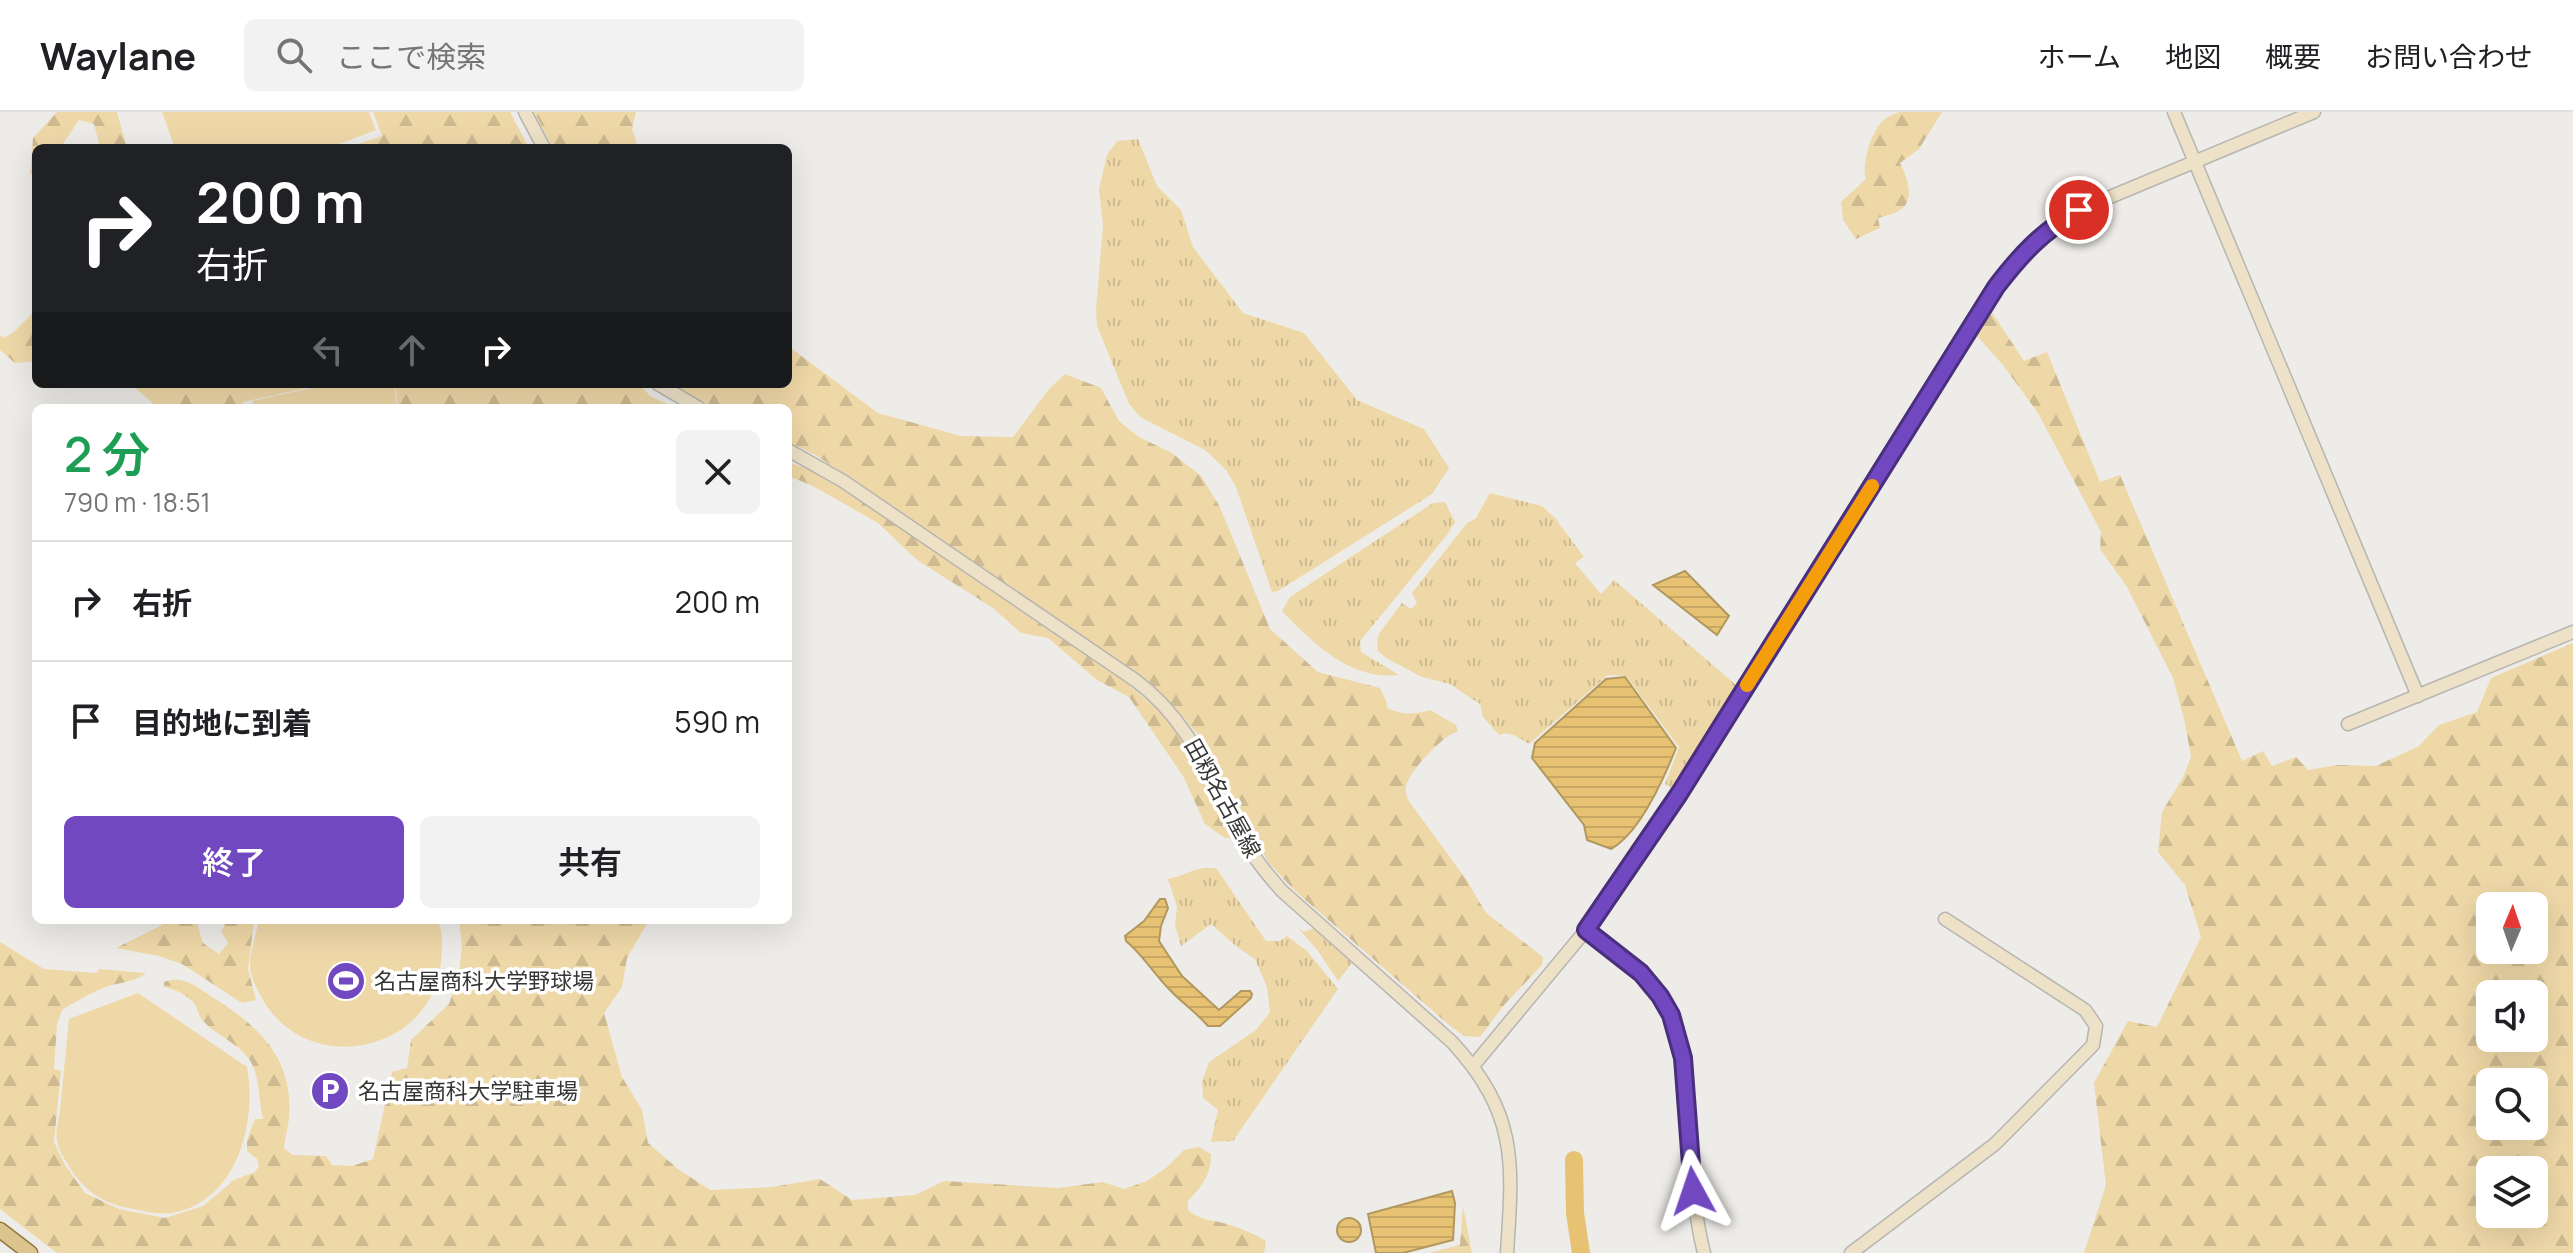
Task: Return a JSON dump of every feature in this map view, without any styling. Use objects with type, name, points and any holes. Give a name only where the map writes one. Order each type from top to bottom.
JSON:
[{"type":"main road","points":[[0,1230],[30,1253]]},
{"type":"street","points":[[525,112],[542,144]]},
{"type":"street","points":[[2174,112],[2418,696]]},
{"type":"street","points":[[1473,1066],[1586,930],[1679,794],[1981,311],[2021,254],[2040,235],[2079,210],[2314,112]]},
{"type":"street","points":[[665,388],[692,404]]},
{"type":"street","name":"田籾名古屋線","points":[[792,452],[843,481],[1150,691],[1172,713],[1191,738],[1246,843],[1282,891],[1452,1042],[1473,1066],[1497,1106],[1508,1139],[1512,1188],[1507,1253]]},
{"type":"street","points":[[2348,724],[2573,632]]},
{"type":"street","points":[[1851,1253],[1995,1144],[2093,1045],[2096,1026],[2085,1010],[1945,919]]},
{"type":"street","points":[[1586,930],[1641,973],[1671,1015],[1683,1058],[1693,1191],[1704,1253]]},
{"type":"green space","points":[[57,112],[117,112],[126,144],[99,144],[94,124],[79,120],[63,144],[33,144],[33,138]]},
{"type":"green space","points":[[162,112],[369,112],[376,130],[339,144],[174,144]]},
{"type":"green space","points":[[373,112],[510,112],[527,144],[359,144],[382,136]]},
{"type":"green space","points":[[534,112],[636,112],[632,129],[637,144],[551,144]]},
{"type":"green space","points":[[1900,112],[1942,112],[1919,149],[1900,163],[1908,186],[1907,203],[1898,211],[1878,218],[1880,228],[1856,239],[1843,220],[1841,202],[1866,179],[1866,158],[1878,127]]},
{"type":"green space","points":[[1138,139],[1157,186],[1181,210],[1193,247],[1243,313],[1304,333],[1357,400],[1424,429],[1449,468],[1432,494],[1278,591],[1272,592],[1236,487],[1226,470],[1205,450],[1140,417],[1129,404],[1097,326],[1103,225],[1099,189],[1107,155],[1117,141]]},
{"type":"green space","points":[[1991,311],[2024,361],[2047,352],[2100,482],[2120,475],[2242,761],[2263,751],[2272,766],[2296,757],[2308,770],[2337,765],[2376,766],[2419,746],[2439,725],[2477,712],[2491,678],[2573,643],[2573,1253],[2084,1253],[2106,1185],[2094,1083],[2128,1021],[2157,1027],[2201,937],[2185,885],[2158,852],[2162,812],[2191,757],[2173,678],[2127,587],[2100,549],[2101,532],[2038,413],[2003,365],[1976,335]]},
{"type":"green space","points":[[32,314],[32,361],[15,363],[0,350],[0,335],[4,338]]},
{"type":"green space","points":[[792,349],[878,413],[961,436],[1013,437],[1049,389],[1065,374],[1101,388],[1119,421],[1139,437],[1172,453],[1201,476],[1220,507],[1270,629],[1318,672],[1380,688],[1387,708],[1408,714],[1430,710],[1456,725],[1458,732],[1436,746],[1413,773],[1406,787],[1408,800],[1466,879],[1486,913],[1543,957],[1542,965],[1505,1004],[1480,1037],[1464,1036],[1294,890],[1269,863],[1200,737],[1168,700],[1131,669],[817,456],[792,444],[792,404],[708,404],[678,388],[792,388]]},
{"type":"green space","points":[[136,388],[307,388],[243,404],[154,404]]},
{"type":"green space","points":[[312,388],[394,388],[396,404],[253,404],[252,401]]},
{"type":"green space","points":[[396,388],[643,388],[650,396],[667,404],[398,404]]},
{"type":"green space","points":[[792,463],[811,470],[864,503],[1129,685],[1163,714],[1180,736],[1233,838],[1225,838],[1205,824],[1183,776],[1129,697],[1097,680],[1048,638],[1021,633],[993,608],[917,560],[878,523],[792,478]]},
{"type":"green space","points":[[1490,493],[1542,506],[1555,518],[1584,557],[1575,563],[1601,594],[1614,580],[1736,685],[1671,788],[1665,784],[1679,747],[1626,676],[1608,675],[1529,744],[1518,737],[1499,735],[1483,717],[1480,704],[1450,684],[1422,677],[1378,651],[1380,632],[1402,603],[1411,609],[1417,603],[1412,593],[1467,523],[1476,518]]},
{"type":"green space","points":[[1445,502],[1455,522],[1360,641],[1361,652],[1399,675],[1364,672],[1348,666],[1319,646],[1282,611],[1290,597],[1433,503]]},
{"type":"green space","points":[[1204,868],[1216,868],[1266,941],[1280,941],[1287,936],[1307,951],[1338,989],[1233,1141],[1211,1142],[1218,1110],[1203,1098],[1202,1081],[1209,1062],[1256,1030],[1270,1012],[1267,987],[1255,959],[1211,924],[1181,946],[1175,925],[1177,907],[1168,879]]},
{"type":"green space","points":[[164,924],[197,924],[203,943],[219,954],[228,943],[221,931],[225,924],[254,924],[248,969],[256,1000],[242,1003],[182,964],[116,948]]},
{"type":"green space","name":"名古屋商科大学野球場","points":[[258,924],[439,924],[442,935],[441,962],[433,993],[416,1017],[393,1034],[367,1044],[338,1046],[310,1040],[285,1026],[264,1002],[254,981],[250,962]]},
{"type":"green space","points":[[459,924],[647,924],[627,958],[622,987],[604,1013],[622,1077],[642,1110],[648,1143],[678,1169],[710,1190],[772,1187],[820,1179],[852,1200],[915,1195],[944,1181],[1057,1188],[1103,1182],[1124,1189],[1147,1181],[1184,1150],[1199,1147],[1211,1154],[1210,1167],[1202,1185],[1188,1201],[1188,1210],[1198,1217],[1262,1238],[1266,1241],[1264,1253],[57,1253],[0,1209],[0,942],[44,969],[146,973],[137,979],[103,988],[62,1010],[57,1024],[54,1069],[61,1071],[54,1142],[65,1165],[85,1193],[119,1209],[165,1218],[203,1206],[234,1180],[255,1172],[259,1166],[257,1159],[247,1151],[247,1140],[255,1119],[263,1119],[254,1069],[245,1054],[204,1022],[192,1001],[164,987],[164,982],[188,982],[242,1018],[268,1044],[278,1059],[289,1096],[284,1148],[293,1155],[326,1156],[332,1165],[352,1166],[373,1159],[392,1072],[407,1068],[411,1040],[449,1004],[459,974],[462,945]]},
{"type":"green space","points":[[1298,928],[1304,932],[1314,928],[1352,963],[1338,981],[1318,951]]},
{"type":"green space","points":[[138,993],[247,1067],[249,1110],[239,1154],[229,1174],[215,1191],[198,1204],[171,1213],[128,1208],[94,1194],[75,1176],[57,1140],[69,1019]]},
{"type":"green space","points":[[1463,1206],[1472,1253],[1429,1253],[1460,1245]]},
{"type":"shaded area","points":[[1685,571],[1729,616],[1717,635],[1653,585]]},
{"type":"shaded area","points":[[1625,677],[1676,748],[1641,818],[1632,831],[1611,849],[1587,840],[1584,825],[1532,758],[1535,743],[1606,679]]},
{"type":"shaded area","points":[[1160,899],[1165,899],[1168,908],[1159,941],[1182,976],[1219,1010],[1241,991],[1252,994],[1220,1026],[1208,1026],[1126,941],[1125,936],[1144,921]]},
{"type":"shaded area","points":[[1452,1191],[1455,1203],[1453,1240],[1403,1253],[1376,1253],[1368,1214]]},
{"type":"shaded area","points":[[1349,1218],[1360,1225],[1361,1230],[1354,1241],[1349,1242],[1338,1235],[1337,1230],[1344,1219]]},
{"type":"waterway","points":[[1574,1160],[1575,1213],[1581,1253]]},
{"type":"slow traffic","points":[[1747,685],[1872,486]]},
{"type":"place","name":"名古屋商科大学野球場","points":[[346,981]]},
{"type":"place","name":"名古屋商科大学駐車場","points":[[330,1091]]},
{"type":"route","points":[[1693,1191],[1683,1058],[1671,1015],[1641,973],[1586,930],[1679,794],[1996,287],[2040,235],[2079,210]]}]
